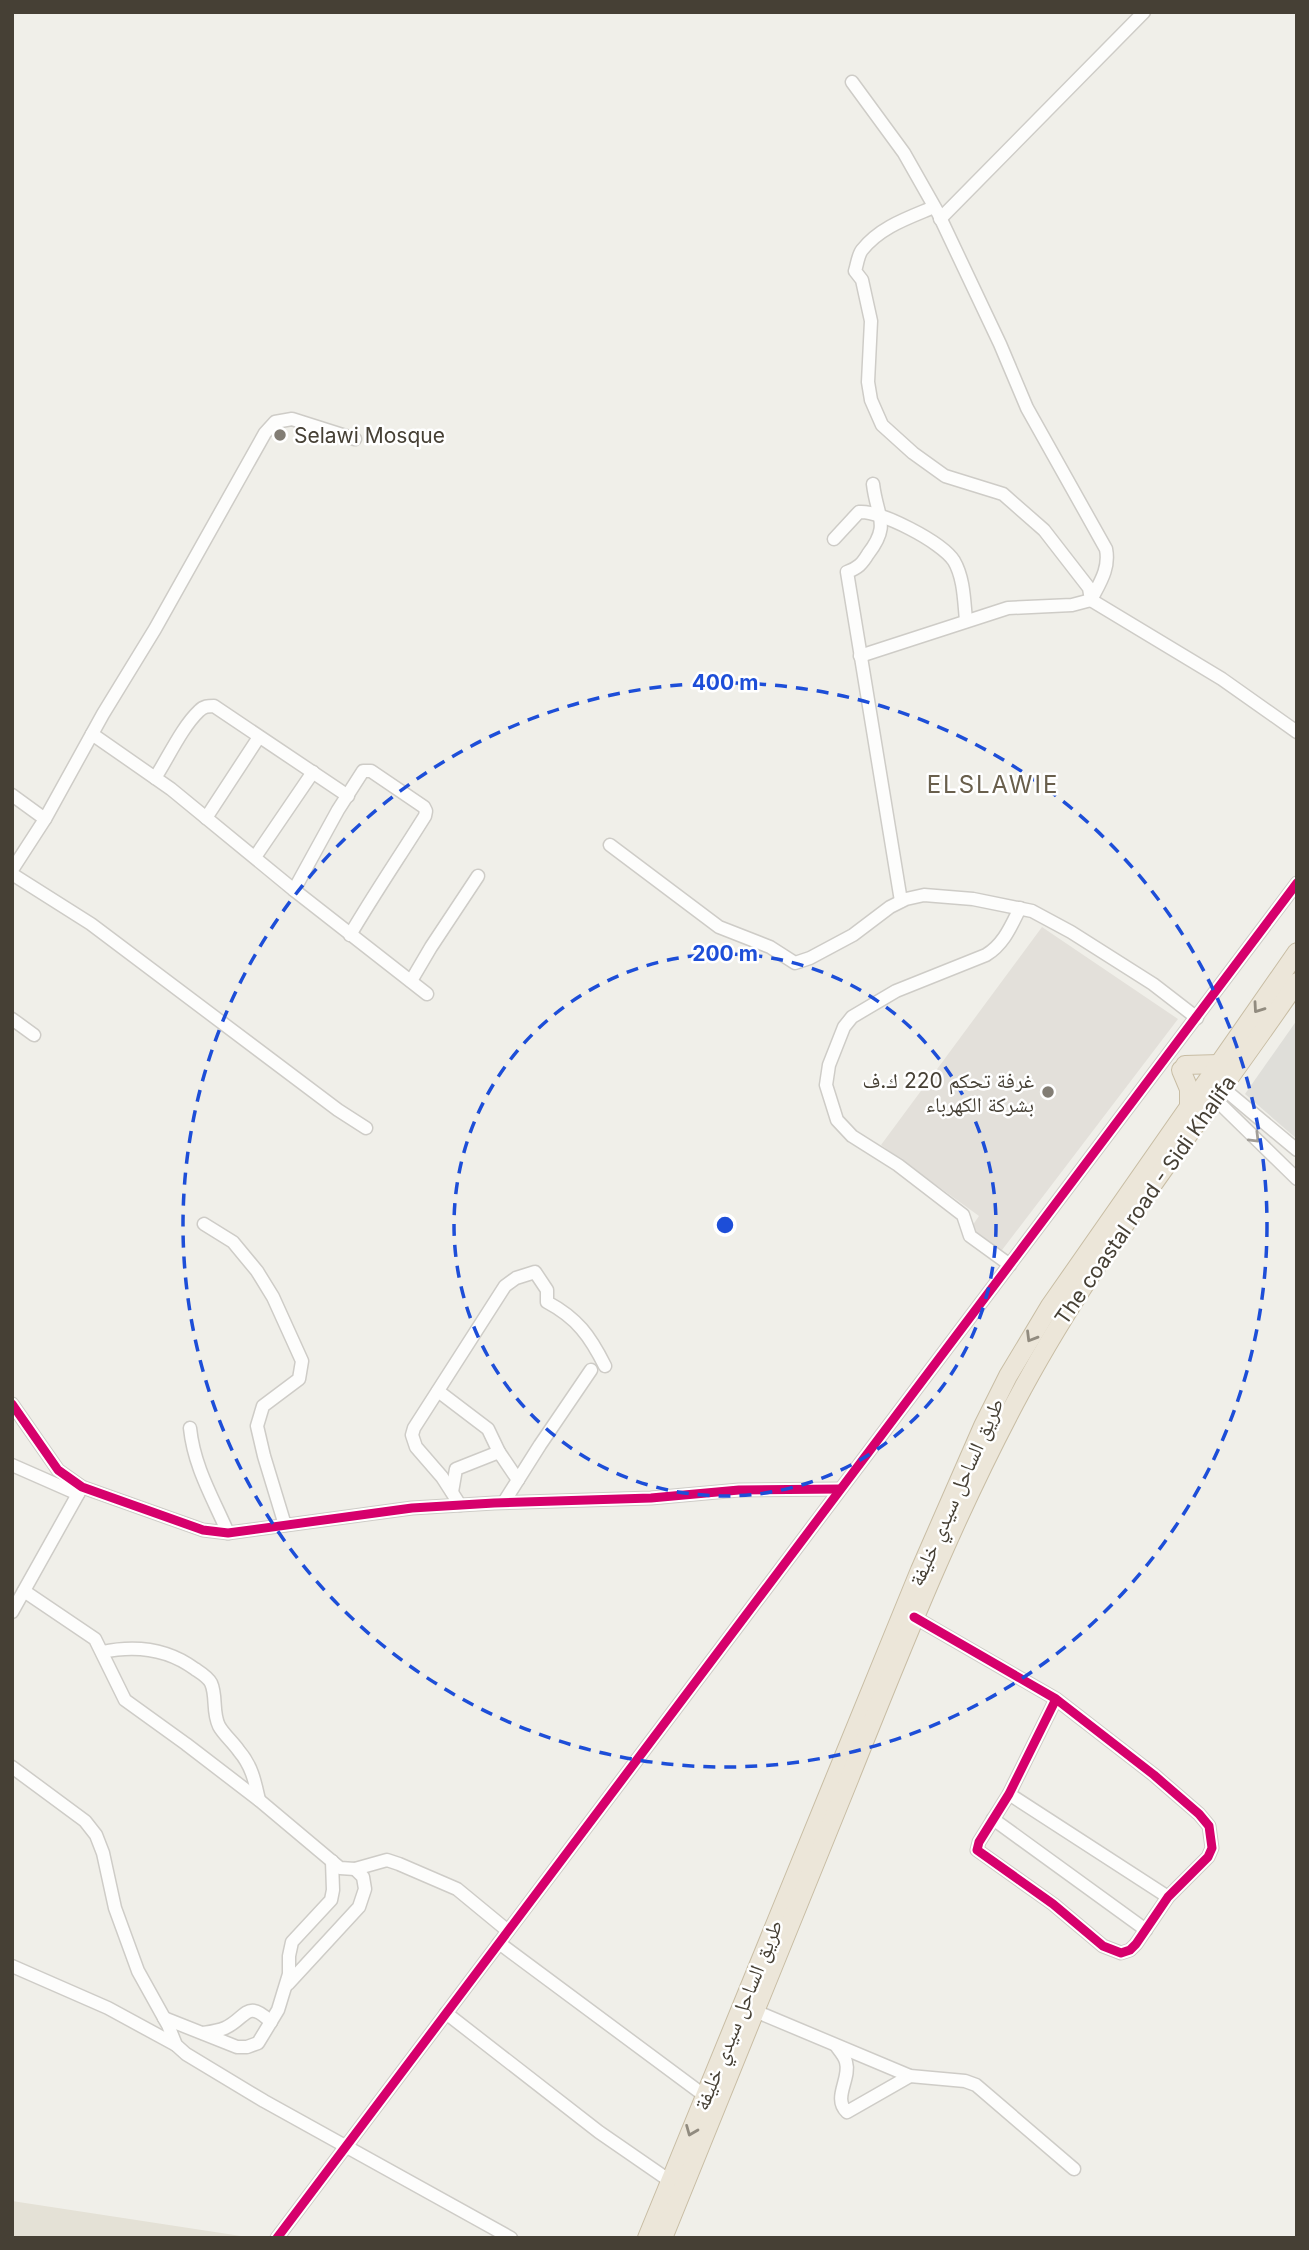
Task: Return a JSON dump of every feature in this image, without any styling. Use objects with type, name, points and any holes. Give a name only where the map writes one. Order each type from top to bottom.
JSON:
[{"type":"highway","name":"طريق الساحل سيدي خليفة","points":[[647,2238],[920,1570],[983,1426],[1008,1376],[1050,1306],[1189,1105],[1214,1083],[1297,952]]},
{"type":"highway","name":"The coastal road - Sidi Khalifa","points":[[663,2238],[914,1617],[970,1491],[1068,1308],[1214,1083],[1297,982]]},
{"type":"highway","points":[[1176,1064],[1214,1083]]},
{"type":"highway","points":[[1176,1064],[1189,1088],[1189,1105]]},
{"type":"street","points":[[940,219],[1144,12]]},
{"type":"street","points":[[852,82],[904,153],[934,206],[1000,344],[1027,408],[1106,549],[1105,572],[1091,600]]},
{"type":"street","points":[[934,206],[886,228],[860,251],[855,271],[862,280],[872,321],[868,382],[871,400],[882,425],[913,453],[946,476],[1003,494],[1044,530],[1090,588],[1091,600]]},
{"type":"street","points":[[355,439],[292,419],[275,422],[265,433],[155,629],[12,872],[91,924],[338,1110],[366,1128]]},
{"type":"street","points":[[873,484],[883,526],[880,539],[858,568],[847,572],[901,901]]},
{"type":"street","points":[[834,539],[859,512],[869,511],[923,534],[953,560],[960,577],[966,620]]},
{"type":"street","points":[[860,656],[1008,608],[1072,605],[1091,600],[1222,679],[1297,732]]},
{"type":"street","points":[[155,778],[199,711],[206,706],[214,706],[348,796]]},
{"type":"street","points":[[92,734],[155,778],[427,994]]},
{"type":"street","points":[[206,818],[260,737]]},
{"type":"street","points":[[294,890],[366,770],[424,807],[426,811],[350,935]]},
{"type":"street","points":[[254,858],[313,772]]},
{"type":"street","points":[[12,796],[44,819]]},
{"type":"street","points":[[610,845],[719,927],[770,947],[795,963],[853,935],[901,901],[924,894],[985,900],[1032,911],[1071,932],[1153,984],[1197,1018]]},
{"type":"street","points":[[411,981],[478,876]]},
{"type":"street","points":[[277,2238],[1010,1265],[1176,1064],[1197,1018],[1297,883]]},
{"type":"street","points":[[1010,1265],[970,1236],[963,1215],[898,1165],[852,1136],[837,1120],[825,1085],[839,1039],[852,1017],[896,991],[996,949],[1006,937],[1020,908]]},
{"type":"street","points":[[12,1019],[34,1035]]},
{"type":"street","points":[[1176,1064],[1214,1083],[1297,1150]]},
{"type":"street","points":[[1214,1083],[1297,1179]]},
{"type":"street","points":[[204,1224],[233,1242],[257,1272],[273,1297],[302,1361],[299,1379],[263,1406],[257,1426],[285,1525]]},
{"type":"street","points":[[460,1505],[442,1477],[416,1447],[412,1434],[418,1418],[505,1286],[516,1278],[535,1272],[547,1290],[547,1302],[566,1312],[582,1328],[605,1366]]},
{"type":"street","points":[[504,1502],[591,1370]]},
{"type":"street","points":[[438,1391],[488,1429],[499,1452],[518,1480]]},
{"type":"street","points":[[12,1404],[58,1470],[80,1490]]},
{"type":"street","points":[[190,1428],[199,1472],[228,1533]]},
{"type":"street","points":[[452,1492],[456,1469],[499,1452]]},
{"type":"street","points":[[12,1465],[203,1530],[228,1533],[412,1508],[504,1502],[651,1498],[739,1490],[841,1489]]},
{"type":"street","points":[[12,1612],[80,1490]]},
{"type":"street","points":[[24,1591],[96,1639],[125,1700],[259,1800],[340,1868],[355,1869],[387,1860],[444,1881],[508,1931]]},
{"type":"street","points":[[914,1617],[1056,1699],[1168,1787],[1209,1826],[1212,1848],[1208,1857],[1168,1898],[1130,1950],[1121,1953],[1103,1946],[1053,1903],[977,1848],[1009,1794],[1056,1699]]},
{"type":"street","points":[[102,1652],[132,1648],[162,1652],[205,1675],[212,1685],[216,1719],[220,1729],[248,1762],[259,1800]]},
{"type":"street","points":[[12,1767],[85,1821],[96,1835],[103,1853],[115,1908],[138,1970],[176,2045]]},
{"type":"street","points":[[1009,1794],[1168,1898]]},
{"type":"street","points":[[993,1819],[1146,1930]]},
{"type":"street","points":[[164,2018],[237,2047],[258,2043],[278,2010],[286,1987],[292,1942],[331,1900],[332,1861]]},
{"type":"street","points":[[286,1987],[359,1906],[365,1889],[363,1877],[355,1869]]},
{"type":"street","points":[[499,1943],[705,2096]]},
{"type":"street","points":[[12,1966],[108,2008],[176,2045],[204,2066],[511,2238]]},
{"type":"street","points":[[203,2033],[223,2029],[246,2010],[264,2015],[271,2022]]},
{"type":"street","points":[[755,2011],[909,2076],[965,2081],[976,2085],[1074,2169]]},
{"type":"street","points":[[446,2013],[599,2132],[670,2181]]},
{"type":"street","points":[[837,2047],[846,2062],[847,2072],[841,2094],[842,2108],[847,2112],[909,2076]]},
{"type":"shaded area","points":[[1042,927],[1178,1019],[999,1254],[968,1232],[979,1216],[881,1145]]},
{"type":"shaded area","points":[[1297,1020],[1297,1139],[1245,1094]]},
{"type":"shaded area","points":[[12,2201],[254,2238],[12,2238]]},
{"type":"cycle path","points":[[277,2238],[1297,883]]},
{"type":"cycle path","points":[[12,1404],[58,1470],[82,1487],[203,1530],[228,1533],[412,1508],[651,1498],[739,1490],[840,1489]]},
{"type":"cycle path","points":[[914,1617],[1056,1699],[1154,1775],[1209,1826],[1212,1848],[1208,1857],[1168,1897],[1136,1944],[1121,1953],[1103,1946],[1053,1904],[977,1850],[979,1842],[1009,1794],[1056,1699]]},
{"type":"place","name":"Selawi Mosque","points":[[280,435]]},
{"type":"place","name":"غرفة تحكم 220 ك.ف بشركة الكهرباء","points":[[1048,1092]]},
{"type":"district","name":"ELSLAWIE","points":[[993,784]]}]
